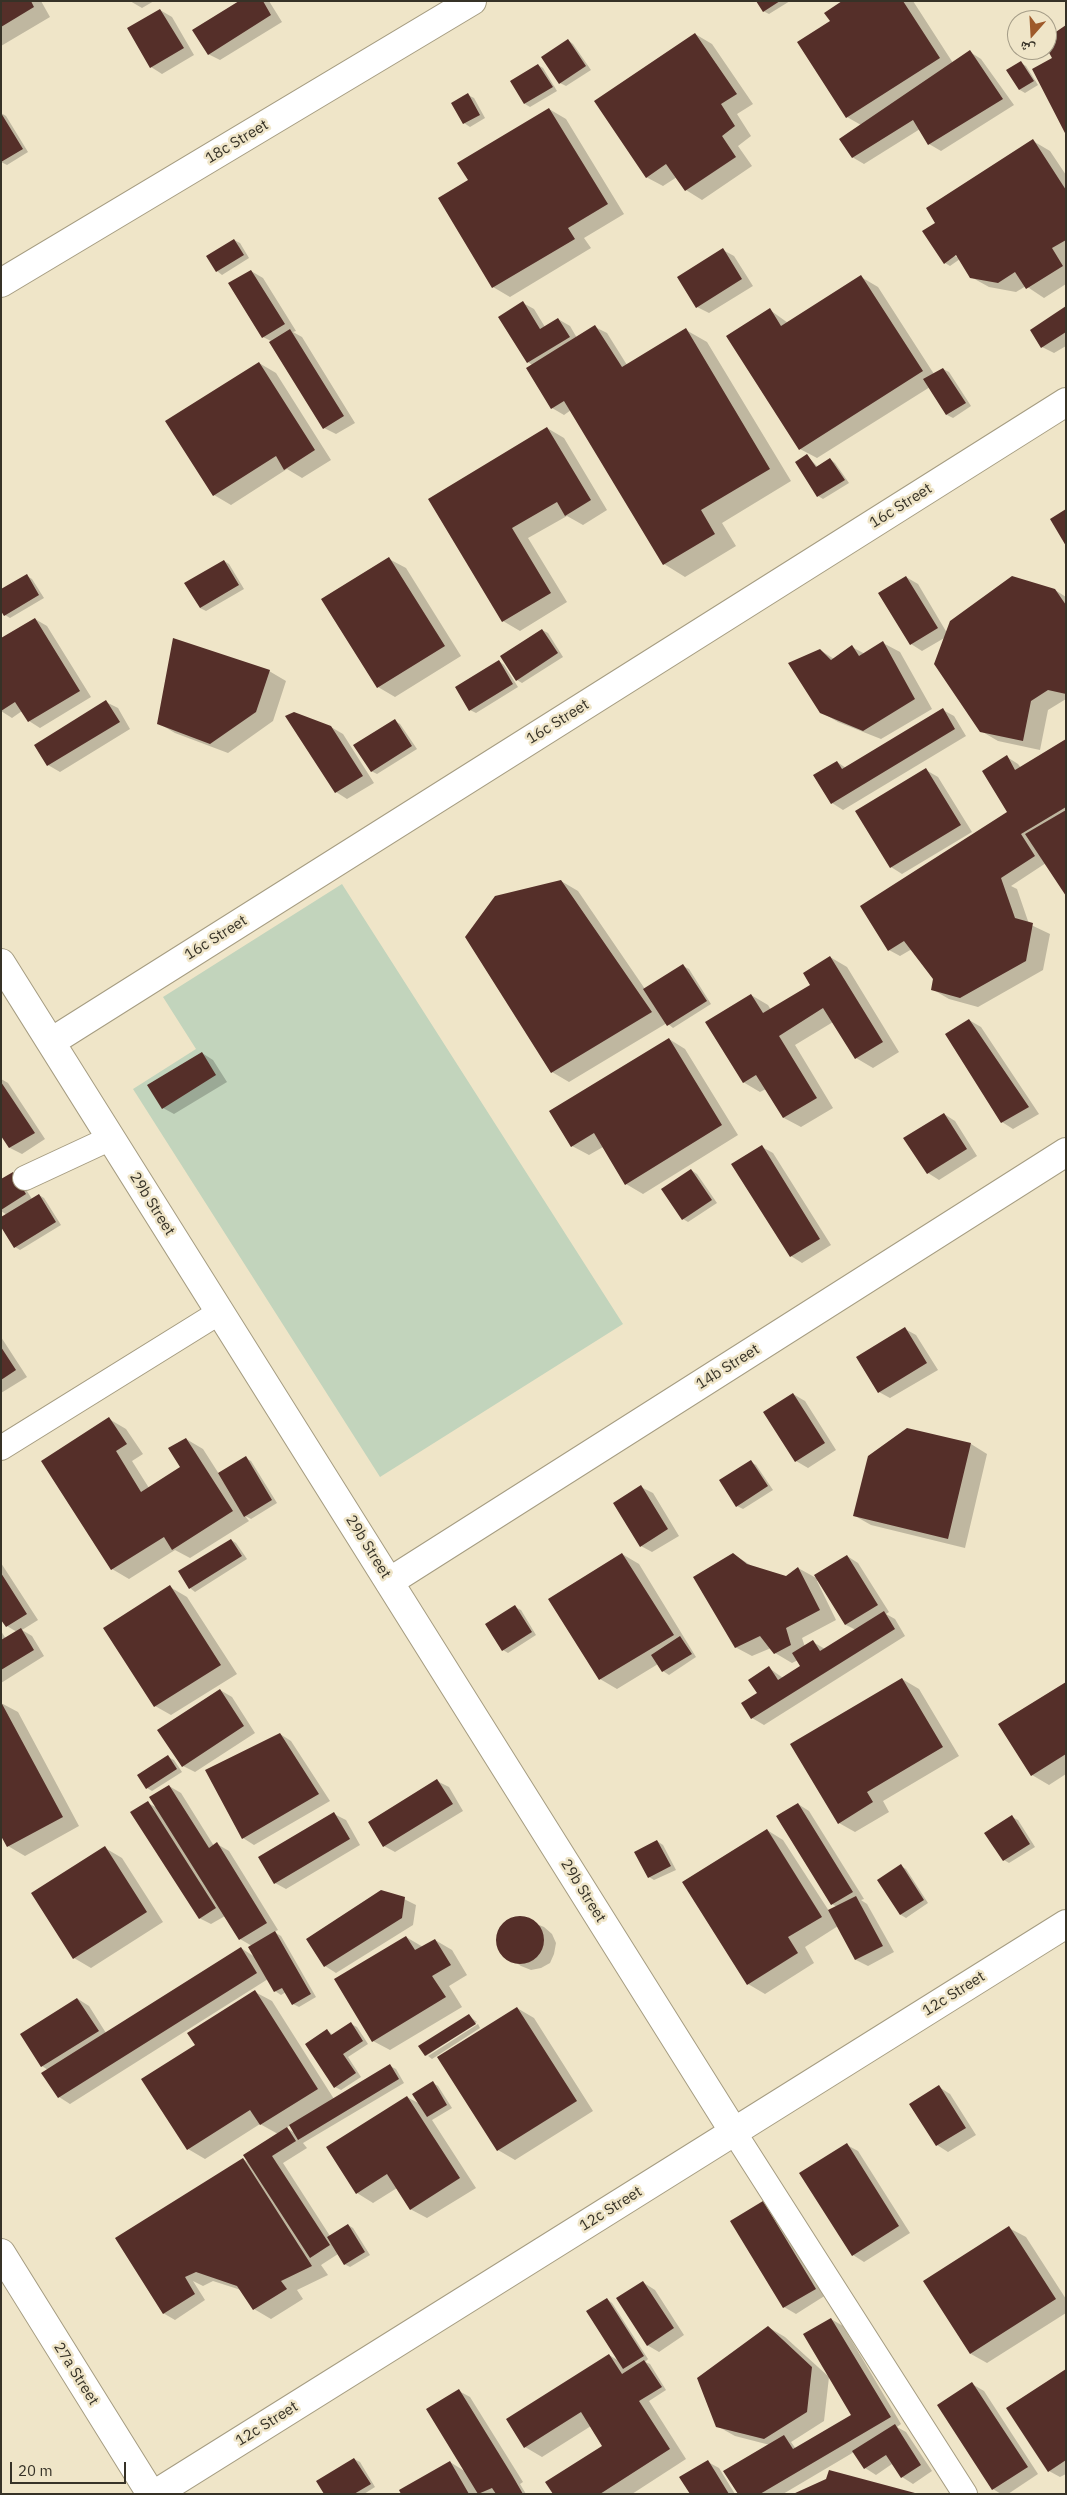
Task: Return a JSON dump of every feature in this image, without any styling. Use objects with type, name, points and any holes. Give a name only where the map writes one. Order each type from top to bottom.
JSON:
[{"type":"street","name":"18c Street","points":[[1,283],[472,1]]},
{"type":"street","name":"16c Street","points":[[51,1042],[1066,402]]},
{"type":"street","name":"29b Street","points":[[1,963],[734,2132]]},
{"type":"street","name":"14b Street","points":[[389,1582],[1066,1152]]},
{"type":"street","name":"12c Street","points":[[153,2494],[1066,1924]]},
{"type":"street","name":"27a Street","points":[[1,2254],[153,2494]]},
{"type":"lane","points":[[25,1178],[110,1138]]},
{"type":"lane","points":[[1,1448],[220,1312]]},
{"type":"lane","points":[[734,2132],[966,2494]]},
{"type":"green space","points":[[342,884],[623,1324],[380,1477],[133,1089],[196,1049],[163,997]]},
{"type":"building","points":[[1,1],[31,1],[34,7],[1,27]]},
{"type":"building","points":[[239,1],[263,1],[271,15],[208,55],[192,30]]},
{"type":"building","points":[[756,1],[780,1],[763,12]]},
{"type":"building","points":[[842,1],[903,1],[940,58],[846,118],[797,42],[830,21],[824,13]]},
{"type":"building","points":[[160,9],[184,48],[150,68],[127,28]]},
{"type":"building","points":[[1066,25],[1066,135],[1032,69],[1048,60],[1057,60],[1057,31]]},
{"type":"building","points":[[695,33],[737,94],[721,104],[735,126],[722,136],[736,157],[685,191],[666,164],[646,178],[594,101]]},
{"type":"building","points":[[568,39],[586,66],[559,84],[541,57]]},
{"type":"building","points":[[970,50],[1003,99],[928,145],[913,120],[852,158],[839,139]]},
{"type":"building","points":[[1021,61],[1034,81],[1019,90],[1006,70]]},
{"type":"building","points":[[538,64],[553,87],[524,104],[510,81]]},
{"type":"building","points":[[468,93],[480,115],[463,124],[451,103]]},
{"type":"building","points":[[549,108],[608,204],[568,228],[575,239],[492,288],[438,198],[468,180],[457,163]]},
{"type":"building","points":[[1,113],[23,149],[1,162]]},
{"type":"building","points":[[1033,139],[1066,190],[1066,240],[1052,248],[1063,266],[1026,289],[1015,272],[998,283],[970,278],[956,255],[944,264],[922,231],[935,223],[926,208]]},
{"type":"building","points":[[234,239],[244,255],[216,272],[206,256]]},
{"type":"building","points":[[723,248],[742,279],[696,308],[677,277]]},
{"type":"building","points":[[251,270],[285,324],[262,338],[228,283]]},
{"type":"building","points":[[861,275],[923,371],[799,450],[726,336],[770,308],[781,326]]},
{"type":"building","points":[[523,301],[540,329],[558,318],[570,337],[527,363],[498,317]]},
{"type":"building","points":[[1066,306],[1066,332],[1041,348],[1030,330]]},
{"type":"building","points":[[595,325],[622,367],[686,328],[770,469],[701,510],[715,534],[663,565],[564,401],[551,409],[526,368]]},
{"type":"building","points":[[290,329],[344,416],[323,429],[269,342]]},
{"type":"building","points":[[259,362],[315,450],[284,470],[276,456],[213,496],[165,421]]},
{"type":"building","points":[[943,368],[966,403],[946,415],[923,379]]},
{"type":"building","points":[[547,427],[591,500],[565,516],[557,502],[512,528],[551,593],[502,622],[428,499]]},
{"type":"building","points":[[807,454],[816,467],[830,458],[845,480],[817,497],[795,462]]},
{"type":"building","points":[[1066,509],[1066,546],[1050,519]]},
{"type":"building","points":[[389,557],[445,646],[377,688],[321,599]]},
{"type":"building","points":[[224,560],[239,585],[200,608],[184,583]]},
{"type":"building","points":[[27,574],[39,595],[4,616],[1,611],[1,589]]},
{"type":"building","points":[[906,576],[938,628],[910,645],[878,593]]},
{"type":"building","points":[[1012,576],[1055,589],[1066,605],[1066,694],[1048,690],[1031,701],[1023,741],[980,732],[934,664],[950,621]]},
{"type":"building","points":[[35,618],[80,691],[28,722],[15,702],[1,711],[1,638]]},
{"type":"building","points":[[542,629],[558,653],[516,681],[500,656]]},
{"type":"building","points":[[173,638],[270,670],[256,712],[210,744],[157,724]]},
{"type":"building","points":[[883,641],[915,699],[863,731],[820,713],[788,663],[820,649],[831,660],[852,645],[859,656]]},
{"type":"building","points":[[499,660],[513,684],[469,711],[455,687]]},
{"type":"building","points":[[106,700],[120,722],[47,766],[34,745]]},
{"type":"building","points":[[943,708],[955,729],[831,804],[813,775],[837,761],[842,769]]},
{"type":"building","points":[[294,712],[331,726],[363,776],[335,793],[285,716]]},
{"type":"building","points":[[395,719],[412,746],[371,772],[353,745]]},
{"type":"building","points":[[1066,739],[1066,807],[1021,834],[1035,856],[1001,878],[1015,918],[1033,923],[1026,961],[960,998],[931,990],[933,979],[904,941],[888,951],[860,906],[1007,812],[982,771],[1007,755],[1015,770]]},
{"type":"building","points":[[926,768],[961,825],[890,868],[855,811]]},
{"type":"building","points":[[1066,810],[1066,896],[1025,834]]},
{"type":"building","points":[[561,880],[652,1012],[551,1073],[465,937],[495,896]]},
{"type":"building","points":[[830,956],[883,1042],[855,1059],[823,1008],[779,1036],[817,1098],[783,1118],[756,1075],[743,1083],[705,1022],[751,994],[763,1013],[810,985],[803,973]]},
{"type":"building","points":[[683,964],[707,1001],[667,1026],[643,989]]},
{"type":"building","points":[[969,1019],[1029,1107],[1001,1123],[945,1034]]},
{"type":"building","points":[[669,1038],[722,1125],[625,1185],[594,1133],[571,1147],[549,1111]]},
{"type":"building","points":[[202,1052],[216,1075],[162,1109],[147,1085]]},
{"type":"building","points":[[1,1082],[35,1133],[9,1148],[1,1136]]},
{"type":"building","points":[[944,1113],[967,1149],[927,1174],[903,1138]]},
{"type":"building","points":[[762,1145],[820,1239],[790,1257],[731,1164]]},
{"type":"building","points":[[691,1169],[712,1200],[682,1220],[661,1189]]},
{"type":"building","points":[[13,1172],[26,1194],[1,1210],[1,1179]]},
{"type":"building","points":[[39,1194],[56,1222],[14,1248],[1,1227],[1,1217]]},
{"type":"building","points":[[905,1327],[927,1363],[878,1393],[856,1357]]},
{"type":"building","points":[[1,1347],[16,1370],[1,1380]]},
{"type":"building","points":[[793,1393],[825,1443],[795,1462],[763,1412]]},
{"type":"building","points":[[109,1417],[127,1444],[116,1451],[141,1492],[180,1467],[168,1448],[186,1438],[233,1511],[172,1550],[164,1537],[111,1570],[41,1461]]},
{"type":"building","points":[[907,1428],[971,1443],[948,1539],[853,1516],[868,1456]]},
{"type":"building","points":[[246,1456],[272,1500],[244,1517],[218,1473]]},
{"type":"building","points":[[751,1460],[768,1486],[736,1507],[719,1480]]},
{"type":"building","points":[[641,1485],[668,1529],[640,1547],[613,1503]]},
{"type":"building","points":[[231,1539],[242,1556],[189,1589],[178,1571]]},
{"type":"building","points":[[622,1553],[674,1635],[599,1680],[548,1599]]},
{"type":"building","points":[[733,1553],[747,1564],[786,1576],[798,1567],[820,1610],[786,1628],[791,1645],[774,1654],[760,1636],[735,1648],[693,1577]]},
{"type":"building","points":[[847,1555],[878,1605],[845,1625],[814,1575]]},
{"type":"building","points":[[1,1573],[27,1614],[6,1627],[1,1620]]},
{"type":"building","points":[[170,1585],[221,1665],[154,1707],[103,1628]]},
{"type":"building","points":[[515,1605],[532,1632],[502,1651],[485,1624]]},
{"type":"building","points":[[884,1611],[895,1629],[751,1719],[741,1703],[757,1693],[748,1680],[769,1666],[778,1680],[800,1666],[792,1653],[813,1640],[820,1651]]},
{"type":"building","points":[[21,1628],[34,1650],[1,1670],[1,1640]]},
{"type":"building","points":[[680,1636],[692,1654],[662,1672],[651,1655]]},
{"type":"building","points":[[902,1678],[943,1747],[867,1792],[873,1802],[838,1824],[790,1744]]},
{"type":"building","points":[[1066,1682],[1066,1754],[1031,1776],[998,1724]]},
{"type":"building","points":[[220,1689],[244,1726],[182,1767],[157,1730]]},
{"type":"building","points":[[1,1702],[63,1817],[7,1847],[1,1836]]},
{"type":"building","points":[[280,1733],[319,1794],[242,1839],[205,1770]]},
{"type":"building","points":[[168,1755],[177,1769],[146,1789],[137,1775]]},
{"type":"building","points":[[437,1779],[453,1804],[383,1847],[368,1822]]},
{"type":"building","points":[[169,1785],[209,1848],[217,1842],[267,1923],[239,1940],[149,1797]]},
{"type":"building","points":[[148,1801],[216,1908],[199,1919],[130,1812]]},
{"type":"building","points":[[798,1803],[853,1892],[831,1905],[776,1816]]},
{"type":"building","points":[[334,1812],[350,1839],[274,1884],[258,1857]]},
{"type":"building","points":[[1012,1815],[1030,1844],[1003,1861],[984,1833]]},
{"type":"building","points":[[767,1829],[822,1917],[788,1937],[798,1953],[747,1985],[682,1882]]},
{"type":"building","points":[[657,1840],[671,1866],[648,1878],[634,1852]]},
{"type":"building","points":[[105,1846],[147,1912],[73,1959],[31,1893]]},
{"type":"building","points":[[901,1864],[924,1900],[900,1915],[877,1880]]},
{"type":"building","points":[[381,1890],[405,1897],[402,1918],[324,1967],[306,1939]]},
{"type":"building","points":[[856,1896],[883,1946],[855,1960],[828,1910]]},
{"type":"building","points":[[520,1916],[529,1918],[537,1923],[542,1931],[544,1940],[542,1949],[537,1957],[529,1962],[520,1964],[511,1962],[503,1957],[498,1949],[496,1940],[498,1931],[503,1923],[511,1918]]},
{"type":"building","points":[[275,1931],[311,1994],[292,2005],[282,1988],[274,1992],[248,1947]]},
{"type":"building","points":[[406,1936],[415,1950],[435,1939],[451,1965],[432,1976],[446,1997],[372,2042],[334,1979]]},
{"type":"building","points":[[241,1947],[257,1973],[58,2098],[41,2073]]},
{"type":"building","points":[[255,1990],[318,2089],[260,2125],[250,2110],[187,2150],[141,2079],[195,2045],[187,2033]]},
{"type":"building","points":[[77,1998],[99,2031],[41,2067],[20,2034]]},
{"type":"building","points":[[517,2007],[577,2101],[497,2151],[437,2057]]},
{"type":"building","points":[[469,2014],[476,2024],[425,2056],[418,2046]]},
{"type":"building","points":[[351,2022],[363,2041],[343,2054],[356,2073],[334,2088],[305,2044],[327,2029],[331,2035]]},
{"type":"building","points":[[390,2064],[399,2079],[298,2140],[289,2125]]},
{"type":"building","points":[[433,2081],[447,2105],[427,2117],[412,2094]]},
{"type":"building","points":[[939,2085],[966,2128],[936,2146],[909,2104]]},
{"type":"building","points":[[407,2096],[460,2178],[410,2210],[387,2174],[356,2194],[326,2147]]},
{"type":"building","points":[[287,2127],[296,2141],[272,2156],[330,2245],[310,2258],[243,2155]]},
{"type":"building","points":[[847,2143],[899,2226],[852,2256],[799,2173]]},
{"type":"building","points":[[243,2158],[312,2266],[281,2281],[287,2289],[253,2310],[237,2286],[196,2272],[185,2277],[195,2294],[163,2314],[115,2238]]},
{"type":"building","points":[[763,2201],[816,2289],[783,2308],[730,2221]]},
{"type":"building","points":[[348,2224],[365,2252],[344,2265],[327,2237]]},
{"type":"building","points":[[1009,2226],[1056,2299],[970,2354],[923,2281]]},
{"type":"building","points":[[643,2281],[674,2328],[647,2346],[616,2298]]},
{"type":"building","points":[[607,2298],[644,2356],[623,2369],[586,2311]]},
{"type":"building","points":[[831,2318],[891,2417],[760,2494],[738,2494],[723,2471],[784,2435],[793,2449],[851,2415],[803,2334]]},
{"type":"building","points":[[768,2326],[812,2367],[807,2412],[764,2439],[716,2427],[697,2378]]},
{"type":"building","points":[[609,2354],[622,2374],[644,2360],[662,2387],[639,2401],[670,2449],[600,2494],[553,2494],[545,2482],[602,2446],[581,2412],[524,2448],[506,2419]]},
{"type":"building","points":[[1066,2369],[1066,2460],[1048,2472],[1006,2408]]},
{"type":"building","points":[[972,2382],[1028,2467],[992,2490],[937,2405]]},
{"type":"building","points":[[459,2389],[523,2494],[496,2494],[492,2488],[478,2494],[426,2409]]},
{"type":"building","points":[[895,2424],[921,2465],[901,2478],[886,2455],[864,2469],[852,2451]]},
{"type":"building","points":[[354,2458],[371,2484],[354,2494],[324,2494],[316,2481]]},
{"type":"building","points":[[708,2460],[729,2494],[690,2494],[679,2477]]},
{"type":"building","points":[[450,2461],[469,2494],[401,2494],[399,2490]]},
{"type":"building","points":[[829,2470],[915,2494],[793,2494],[826,2479]]}]
